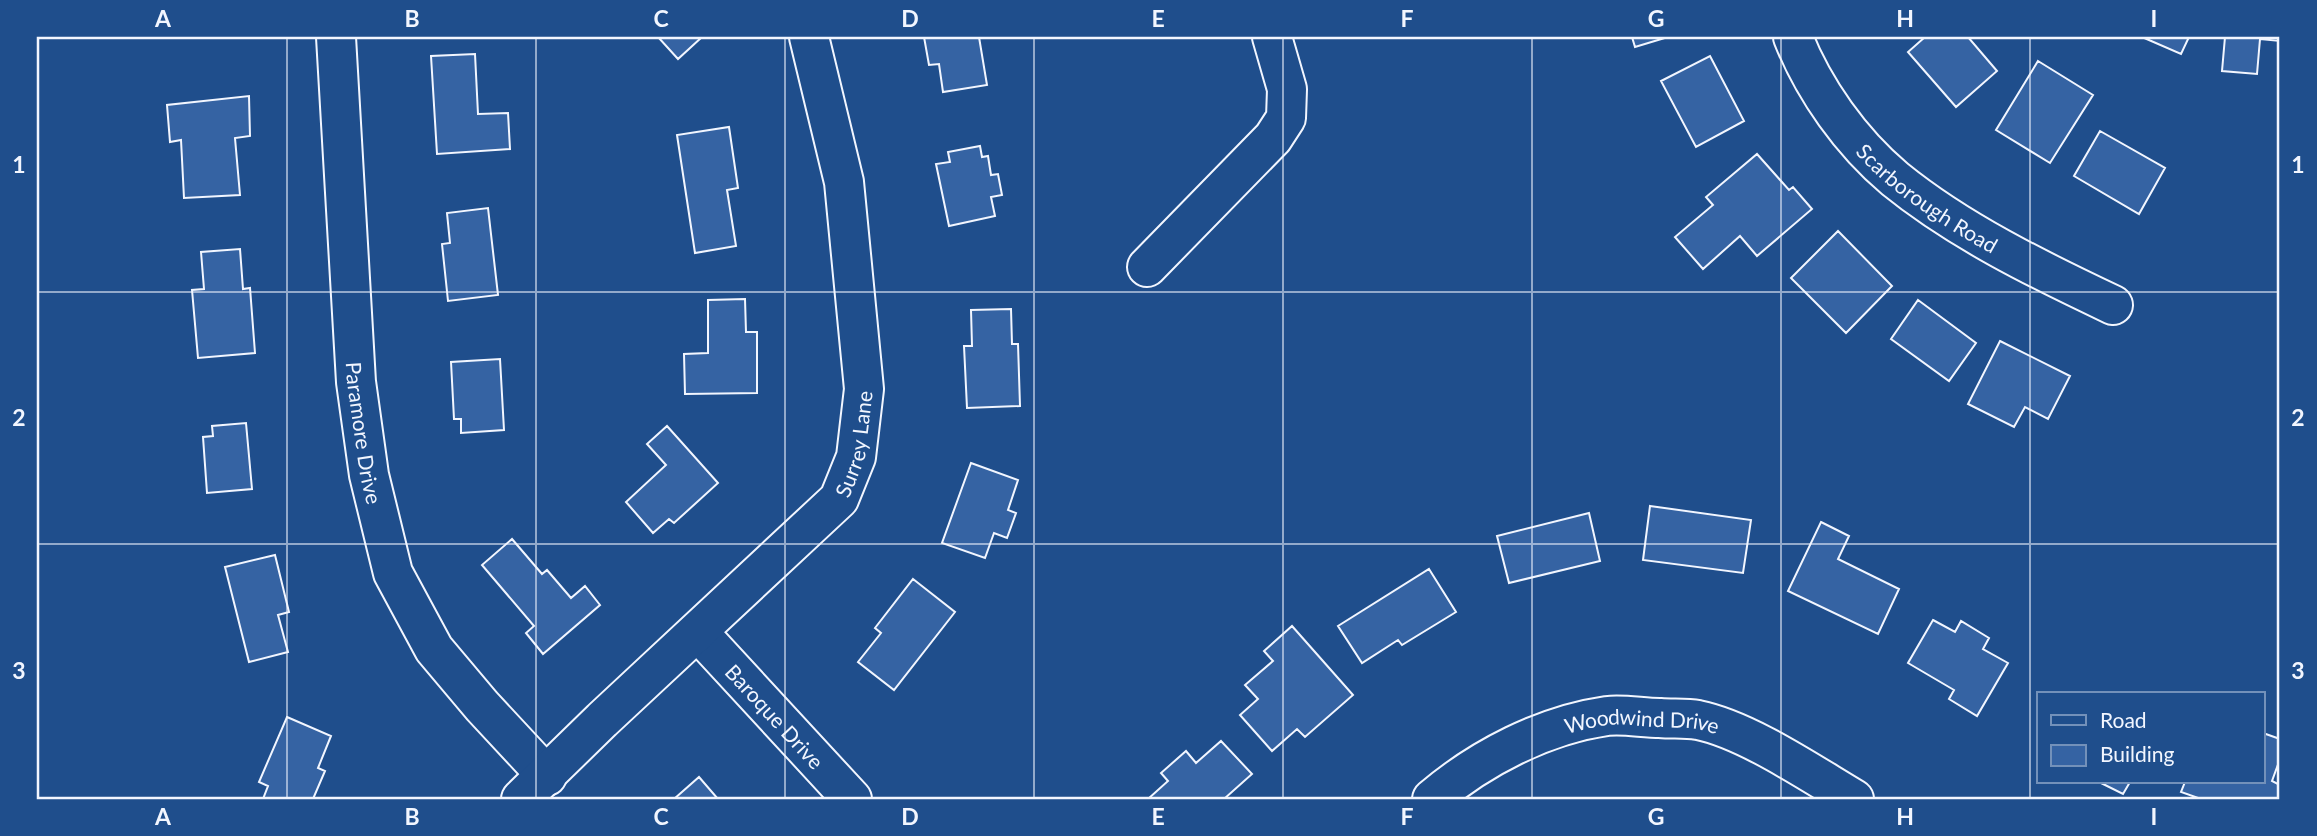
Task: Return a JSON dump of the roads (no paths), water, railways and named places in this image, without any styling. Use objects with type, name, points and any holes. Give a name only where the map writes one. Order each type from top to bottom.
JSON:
[{"type":"street","name":"Paramore Drive","points":[[336,37],[356,382],[369,475],[393,573],[434,649],[482,706],[534,788]]},
{"type":"street","name":"Surrey Lane","points":[[534,788],[602,720],[839,499],[856,457],[864,389],[853,261],[844,182],[809,37]]},
{"type":"street","points":[[1147,267],[1273,138],[1286,118],[1287,89],[1272,37]]},
{"type":"street","name":"Scarborough Road","points":[[1793,37],[1803,62],[1827,103],[1864,148],[1895,179],[2003,249],[2113,305]]},
{"type":"street","name":"Baroque Drive","points":[[698,632],[852,799]]},
{"type":"street","name":"Woodwind Drive","points":[[1432,799],[1469,769],[1513,747],[1561,727],[1609,716],[1698,720],[1747,739],[1854,799]]}]
